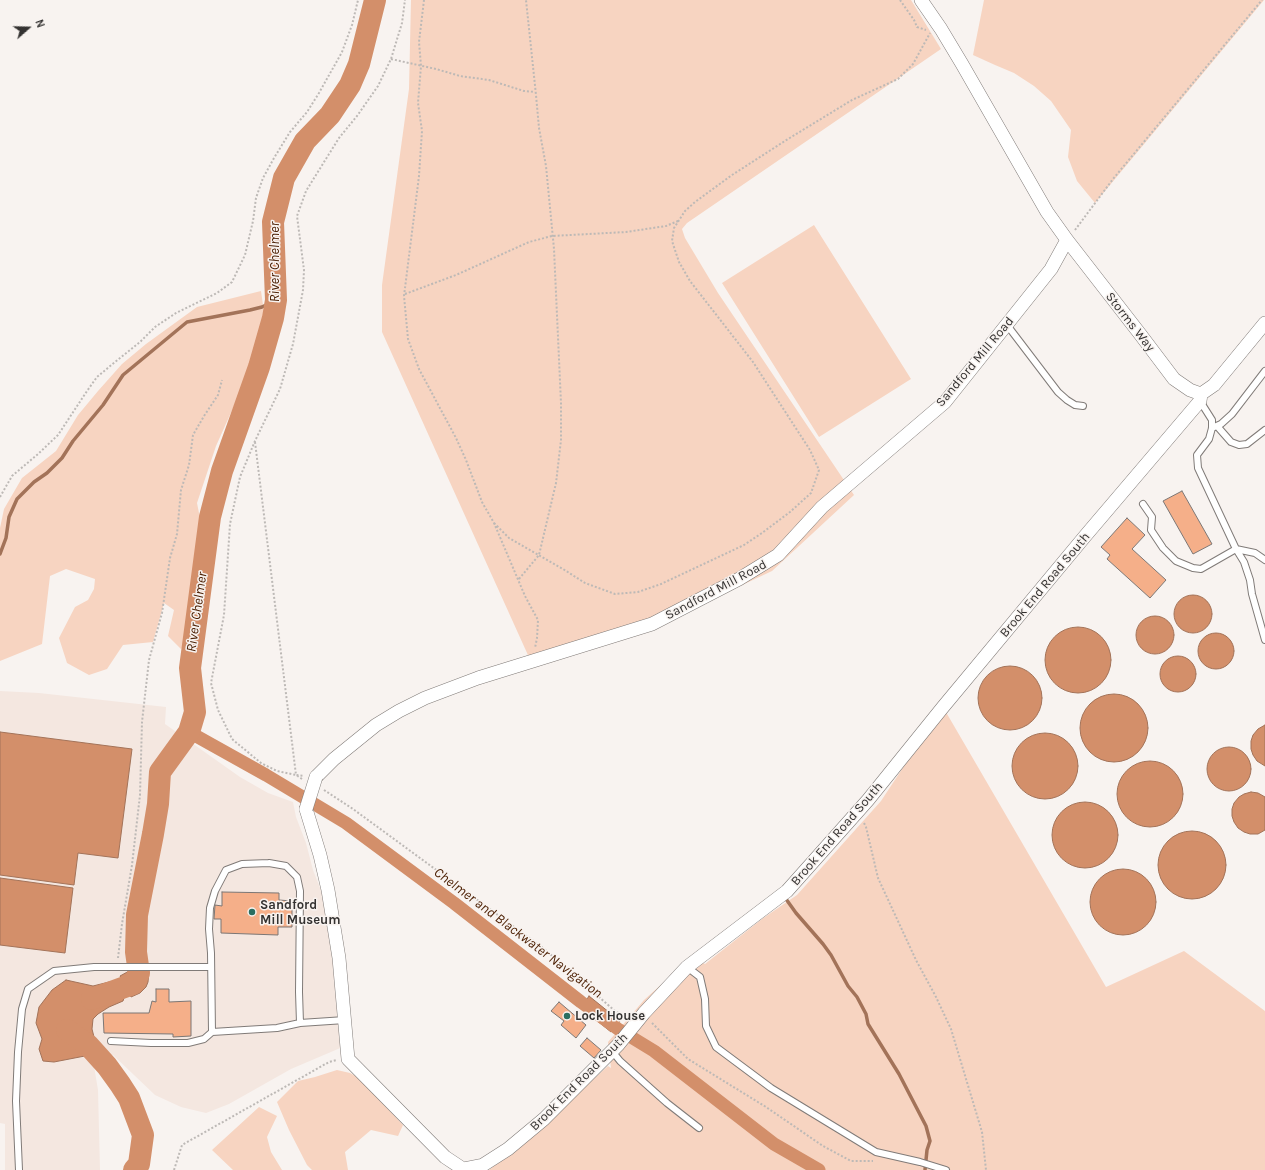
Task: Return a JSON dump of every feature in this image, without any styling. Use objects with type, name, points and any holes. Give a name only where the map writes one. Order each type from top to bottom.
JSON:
[{"type":"street","points":[[921,0],[962,64],[1047,212],[1067,240]]},
{"type":"street","name":"Sandford Mill Road","points":[[348,1059],[339,958],[328,890],[320,855],[306,809],[319,783],[334,759],[376,725],[426,698],[478,678],[652,624],[739,579],[778,555],[822,507],[945,402],[1051,269],[1067,240]]},
{"type":"street","name":"Storms Way","points":[[1067,240],[1174,379],[1201,397]]},
{"type":"street","name":"Brook End Road South","points":[[348,1059],[445,1157],[464,1169],[483,1165],[508,1149],[544,1119],[615,1048],[687,967],[787,891],[858,812],[1086,535],[1265,323]]},
{"type":"lane","points":[[1006,325],[1058,392],[1066,400],[1075,405],[1083,406]]},
{"type":"lane","points":[[1265,372],[1232,414],[1221,424],[1215,427],[1209,439],[1197,455],[1198,468],[1236,549],[1244,562],[1265,640]]},
{"type":"lane","points":[[1201,397],[1215,427],[1231,442],[1239,445],[1247,444],[1265,430]]},
{"type":"lane","points":[[1143,504],[1152,517],[1151,530],[1163,548],[1176,561],[1193,568],[1201,569],[1236,549],[1255,553],[1265,560]]},
{"type":"lane","points":[[212,1032],[209,930],[210,908],[215,890],[226,870],[242,864],[269,863],[286,866],[297,877],[300,891],[298,992],[300,1023]]},
{"type":"lane","points":[[19,1170],[16,1101],[18,1052],[22,1010],[28,989],[54,971],[94,967],[211,967]]},
{"type":"lane","points":[[687,967],[700,977],[705,999],[706,1026],[716,1047],[771,1088],[876,1152],[920,1162],[946,1170]]},
{"type":"lane","points":[[111,1041],[188,1043],[204,1039],[212,1032],[277,1028],[300,1023],[345,1020]]},
{"type":"lane","points":[[615,1048],[620,1061],[667,1103],[699,1128]]},
{"type":"path","points":[[0,497],[12,476],[58,435],[97,377],[155,328],[176,313],[217,293],[232,282],[245,255],[253,221],[256,198],[263,178],[290,132],[307,112],[319,93],[342,52],[352,25],[358,0]]},
{"type":"path","points":[[302,779],[296,775],[278,771],[261,763],[232,739],[218,710],[211,683],[224,616],[230,524],[240,477],[254,441],[280,390],[293,344],[303,290],[304,270],[297,216],[306,191],[339,138],[357,116],[378,86],[391,59],[402,23],[405,0]]},
{"type":"path","points":[[424,0],[419,42],[421,66],[418,103],[422,130],[419,176],[404,295],[408,339],[419,369],[456,438],[482,502],[494,523],[518,579],[538,620],[537,638],[531,662]]},
{"type":"path","points":[[518,579],[539,555],[556,483],[561,440],[561,403],[552,236],[546,166],[539,128],[526,0]]},
{"type":"path","points":[[494,523],[509,538],[584,583],[615,594],[638,592],[661,584],[744,545],[790,512],[811,493],[819,470],[810,450],[753,362],[690,281],[679,262],[672,241],[674,228],[685,211],[732,175],[852,100],[898,79],[913,64],[931,31],[917,27],[900,0]]},
{"type":"path","points":[[1067,240],[1113,179],[1262,0]]},
{"type":"path","points":[[391,59],[460,76],[489,80],[524,91],[535,92]]},
{"type":"path","points":[[404,295],[456,275],[529,242],[552,236],[626,232],[666,226],[679,221]]},
{"type":"path","points":[[117,967],[122,924],[132,865],[140,794],[142,722],[149,660],[162,613],[170,558],[177,534],[181,490],[189,465],[194,435],[204,416],[218,395],[222,380]]},
{"type":"path","points":[[254,441],[296,775]]},
{"type":"path","points":[[319,783],[543,948],[615,1011],[636,1024],[654,1024],[688,1059],[766,1107],[824,1146],[851,1161],[873,1161]]},
{"type":"path","points":[[858,812],[866,827],[870,849],[881,885],[916,960],[951,1029],[982,1132],[986,1170]]},
{"type":"path","points":[[174,1170],[182,1145],[329,1062],[348,1059]]},
{"type":"shaded area","points":[[411,0],[911,0],[941,49],[687,223],[682,229],[685,238],[718,293],[854,495],[772,571],[653,627],[532,664],[382,332],[382,285],[409,89]]},
{"type":"shaded area","points":[[984,0],[1264,0],[1095,203],[1077,181],[1068,157],[1071,130],[1051,101],[1034,86],[1014,73],[973,55]]},
{"type":"shaded area","points":[[814,225],[911,379],[819,437],[722,283]]},
{"type":"shaded area","points":[[261,291],[266,326],[246,379],[216,446],[197,503],[200,518],[199,550],[194,582],[190,641],[181,649],[168,636],[174,610],[164,603],[153,642],[123,645],[107,669],[89,675],[67,663],[59,638],[75,607],[88,600],[94,589],[95,579],[66,569],[50,576],[42,644],[0,661],[0,528],[4,509],[22,478],[56,451],[78,415],[98,391],[122,364],[146,344],[197,307]]},
{"type":"shaded area","points":[[1193,595],[1206,601],[1212,614],[1206,627],[1193,633],[1180,627],[1174,614],[1180,601]]},
{"type":"shaded area","points":[[1155,616],[1165,619],[1171,625],[1174,635],[1171,645],[1165,651],[1155,654],[1145,651],[1139,645],[1136,635],[1139,625],[1145,619]]},
{"type":"shaded area","points":[[1071,627],[1085,627],[1097,632],[1106,641],[1111,653],[1109,673],[1102,684],[1085,693],[1071,693],[1059,688],[1050,679],[1045,667],[1045,653],[1050,641],[1059,632]]},
{"type":"shaded area","points":[[1213,633],[1219,633],[1229,638],[1234,651],[1229,664],[1219,669],[1213,669],[1203,664],[1198,654],[1198,648],[1203,638]]},
{"type":"shaded area","points":[[1178,656],[1191,661],[1196,674],[1191,687],[1178,692],[1165,687],[1160,674],[1165,661]]},
{"type":"shaded area","points":[[1004,666],[1016,666],[1033,675],[1040,686],[1042,698],[1040,710],[1033,721],[1016,730],[1004,730],[992,725],[983,716],[978,704],[978,692],[983,680],[992,671]]},
{"type":"shaded area","points":[[0,691],[39,693],[166,707],[165,724],[240,777],[268,793],[293,802],[296,817],[306,843],[313,870],[326,903],[345,1046],[291,1069],[229,1104],[206,1113],[181,1107],[155,1095],[113,1055],[93,1060],[98,1090],[100,1170],[5,1170],[5,1124],[0,1123]]},
{"type":"shaded area","points":[[1114,694],[1127,697],[1138,704],[1145,715],[1148,728],[1145,741],[1138,752],[1127,759],[1114,762],[1101,759],[1090,752],[1083,741],[1080,728],[1083,715],[1090,704],[1101,697]]},
{"type":"shaded area","points":[[943,707],[1106,987],[1184,951],[1265,1011],[1265,1170],[489,1170],[545,1123],[608,1066],[611,1068],[608,1042],[644,1000],[692,957],[705,964],[762,919],[797,895],[881,801]]},
{"type":"shaded area","points":[[1265,725],[1265,766],[1257,761],[1253,755],[1251,741],[1253,735],[1258,729]]},
{"type":"shaded area","points":[[0,732],[132,749],[118,858],[78,853],[74,885],[0,875]]},
{"type":"shaded area","points":[[1038,733],[1052,733],[1064,738],[1073,747],[1078,759],[1076,779],[1069,790],[1052,799],[1038,799],[1026,794],[1017,785],[1012,773],[1012,759],[1017,747],[1026,738]]},
{"type":"shaded area","points":[[1229,747],[1241,751],[1247,757],[1251,769],[1247,781],[1241,787],[1229,791],[1217,787],[1211,781],[1207,769],[1211,757],[1217,751]]},
{"type":"shaded area","points":[[1150,761],[1163,764],[1173,771],[1180,781],[1183,794],[1180,807],[1173,817],[1163,824],[1150,827],[1137,824],[1127,817],[1120,807],[1117,794],[1120,781],[1127,771],[1137,764]]},
{"type":"shaded area","points":[[1251,792],[1258,793],[1265,797],[1265,830],[1258,834],[1250,834],[1238,828],[1232,816],[1234,803],[1239,797]]},
{"type":"shaded area","points":[[1085,802],[1098,805],[1108,812],[1115,822],[1118,835],[1115,848],[1108,858],[1098,865],[1085,868],[1072,865],[1062,858],[1055,848],[1052,835],[1055,822],[1062,812],[1072,805]]},
{"type":"shaded area","points":[[1192,831],[1205,834],[1216,841],[1223,852],[1226,865],[1223,878],[1216,889],[1205,896],[1192,899],[1179,896],[1168,889],[1161,878],[1158,865],[1161,852],[1168,841],[1179,834]]},
{"type":"shaded area","points":[[1123,869],[1135,872],[1146,879],[1153,890],[1156,902],[1153,914],[1146,925],[1135,932],[1123,935],[1111,932],[1100,925],[1093,914],[1090,902],[1093,890],[1100,879],[1111,872]]},
{"type":"shaded area","points":[[0,878],[73,888],[65,953],[0,945]]},
{"type":"shaded area","points":[[131,970],[149,970],[146,987],[140,993],[131,997],[120,976]]},
{"type":"shaded area","points":[[66,980],[93,986],[109,982],[118,983],[124,998],[123,1001],[109,1007],[93,1019],[92,1029],[94,1037],[90,1055],[54,1062],[43,1061],[39,1049],[42,1039],[36,1023],[39,1007],[52,990]]},
{"type":"shaded area","points":[[589,996],[620,1021],[611,1032],[581,1008]]},
{"type":"shaded area","points":[[337,1070],[350,1073],[364,1081],[403,1125],[398,1136],[371,1130],[345,1152],[348,1170],[312,1170],[307,1165],[289,1130],[277,1102],[298,1081]]},
{"type":"shaded area","points":[[259,1107],[277,1116],[267,1137],[271,1152],[282,1170],[233,1170],[212,1150]]},
{"type":"building","points":[[1182,491],[1212,544],[1193,554],[1163,501]]},
{"type":"building","points":[[1127,518],[1145,535],[1132,549],[1166,580],[1150,598],[1107,559],[1110,555],[1101,547]]},
{"type":"building","name":"Sandford Mill Museum","points":[[222,892],[279,893],[279,900],[292,901],[292,927],[278,927],[278,935],[221,933],[221,919],[214,919],[215,905],[222,906]]},
{"type":"building","points":[[156,989],[169,989],[169,1002],[191,1001],[191,1036],[173,1037],[173,1034],[104,1033],[103,1013],[149,1013],[152,1001],[156,1002]]},
{"type":"building","name":"Lock House","points":[[559,1002],[586,1025],[576,1038],[561,1025],[564,1021],[551,1011]]},
{"type":"building","points":[[587,1038],[601,1050],[594,1058],[580,1046]]},
{"type":"waterway","name":"River Chelmer","points":[[92,999],[133,984],[139,973],[136,952],[137,915],[158,804],[160,772],[189,732],[195,712],[190,668],[210,517],[222,471],[259,367],[273,318],[276,300],[273,222],[284,178],[305,141],[330,115],[350,85],[359,64],[375,0]]},
{"type":"waterway","points":[[0,554],[6,538],[9,517],[17,499],[62,458],[73,441],[103,405],[123,375],[187,322],[250,310],[262,307],[276,300]]},
{"type":"waterway","name":"Chelmer and Blackwater Navigation","points":[[189,732],[266,775],[346,823],[454,903],[581,1002],[618,1029],[654,1051],[774,1144],[819,1170]]},
{"type":"waterway","points":[[786,899],[831,955],[848,986],[857,997],[866,1014],[868,1024],[899,1074],[926,1126],[930,1141],[927,1150],[925,1170]]},
{"type":"waterway","name":"River Chelmer","points":[[67,1030],[88,1045],[107,1066],[129,1098],[143,1135],[139,1164],[134,1170]]},
{"type":"place","name":"Sandford Mill Museum","points":[[252,912]]},
{"type":"place","name":"Lock House","points":[[567,1016]]}]
